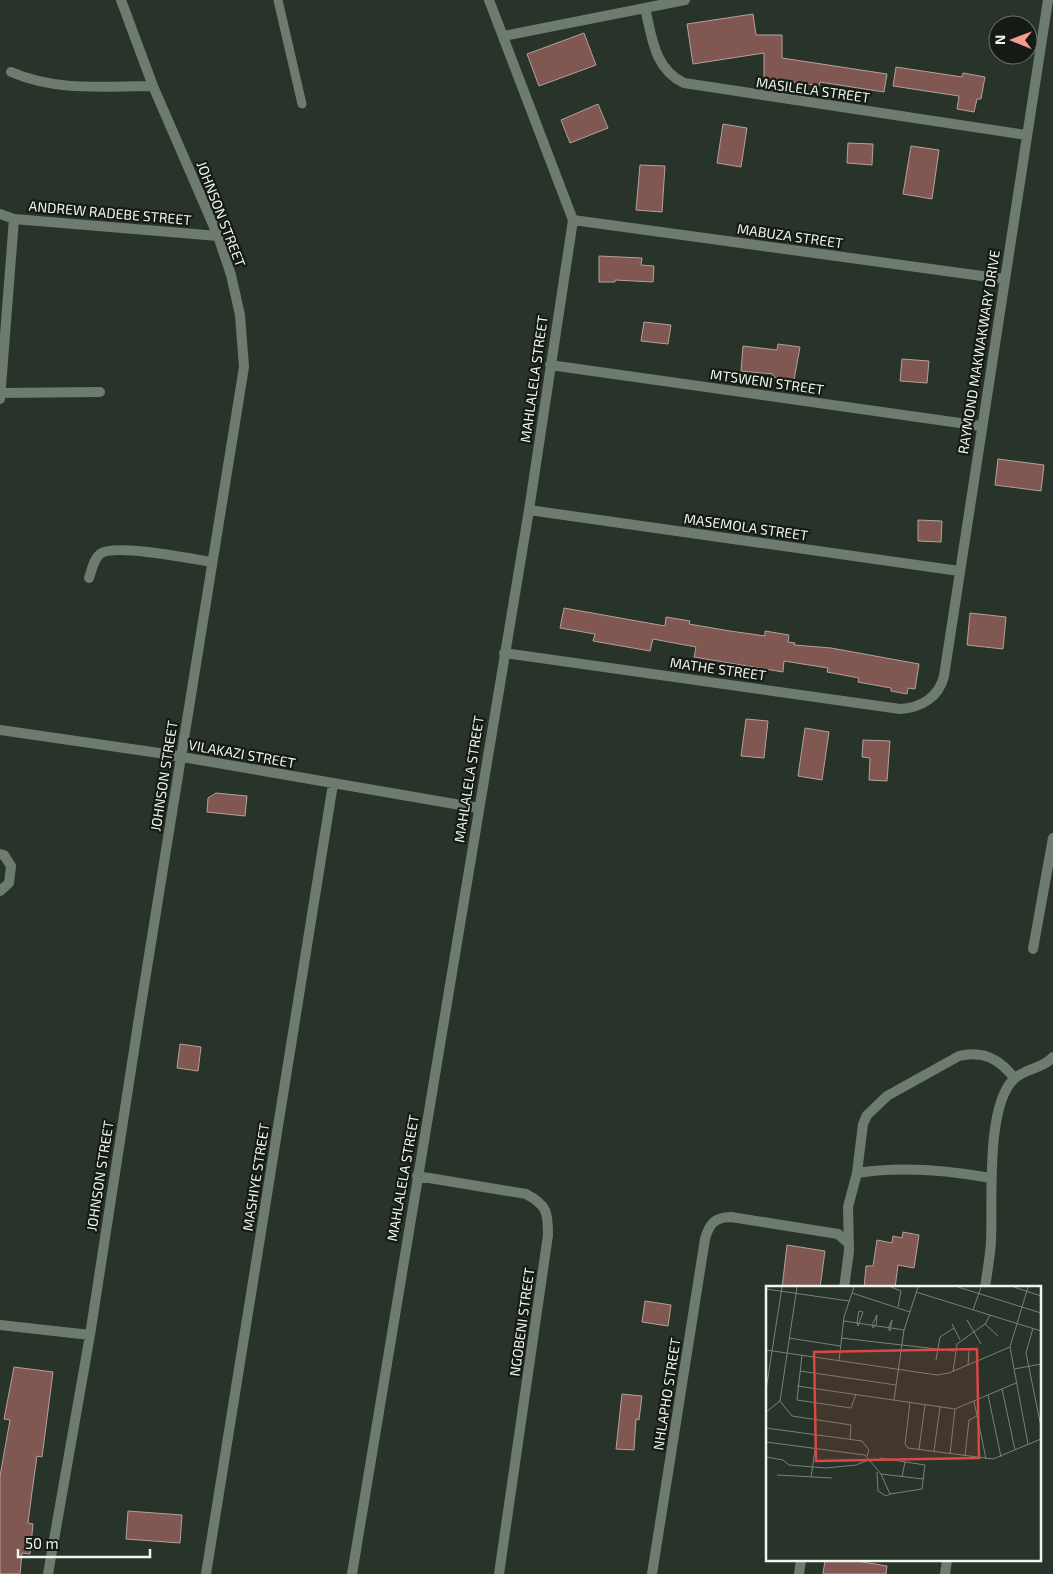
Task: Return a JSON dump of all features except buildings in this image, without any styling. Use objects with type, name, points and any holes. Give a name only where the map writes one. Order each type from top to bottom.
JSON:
[{"type":"street","name":"JOHNSON STREET","points":[[48,1574],[90,1335],[244,366],[240,315],[231,274],[218,236],[154,86],[121,0]]},
{"type":"street","name":"MAHLALELA STREET","points":[[352,1574],[529,510],[573,220],[489,0]]},
{"type":"street","points":[[504,36],[685,0]]},
{"type":"street","name":"RAYMOND MAKWAKWARY DRIVE","points":[[926,702],[943,682],[1048,0]]},
{"type":"street","name":"MASILELA STREET","points":[[645,8],[660,62],[670,75],[684,83],[1026,135]]},
{"type":"street","points":[[12,72],[47,84],[96,87],[154,86]]},
{"type":"street","name":"ANDREW RADEBE STREET","points":[[0,214],[14,219],[218,236]]},
{"type":"street","points":[[14,219],[1,395],[100,392]]},
{"type":"street","name":"MABUZA STREET","points":[[573,220],[1004,279]]},
{"type":"street","name":"MTSWENI STREET","points":[[550,365],[981,426]]},
{"type":"street","name":"MASEMOLA STREET","points":[[529,510],[959,572]]},
{"type":"street","points":[[89,578],[94,562],[101,553],[111,550],[129,550],[212,562]]},
{"type":"street","name":"MATHE STREET","points":[[504,653],[894,708],[914,707],[926,702]]},
{"type":"street","name":"VILAKAZI STREET","points":[[0,730],[181,757],[478,808]]},
{"type":"street","name":"MASHIYE STREET","points":[[206,1574],[332,784]]},
{"type":"street","points":[[1033,949],[1053,838]]},
{"type":"street","points":[[0,854],[4,855],[11,866],[9,883],[0,891]]},
{"type":"street","points":[[844,1286],[849,1251],[847,1242],[848,1207],[857,1173],[863,1124],[867,1114],[887,1096],[959,1056],[970,1053],[991,1057],[1004,1064],[1014,1078]]},
{"type":"street","points":[[985,1286],[991,1242],[991,1178],[1002,1097],[1014,1078],[1051,1062]]},
{"type":"street","points":[[857,1173],[892,1170],[948,1170],[991,1178]]},
{"type":"street","name":"NGOBENI STREET","points":[[417,1176],[526,1194],[540,1201],[547,1211],[548,1235],[499,1574]]},
{"type":"street","name":"NHLAPHO STREET","points":[[652,1574],[706,1239],[713,1221],[731,1217],[838,1234],[847,1242]]},
{"type":"street","points":[[0,1325],[90,1335]]},
{"type":"lane","points":[[278,0],[302,104]]}]
